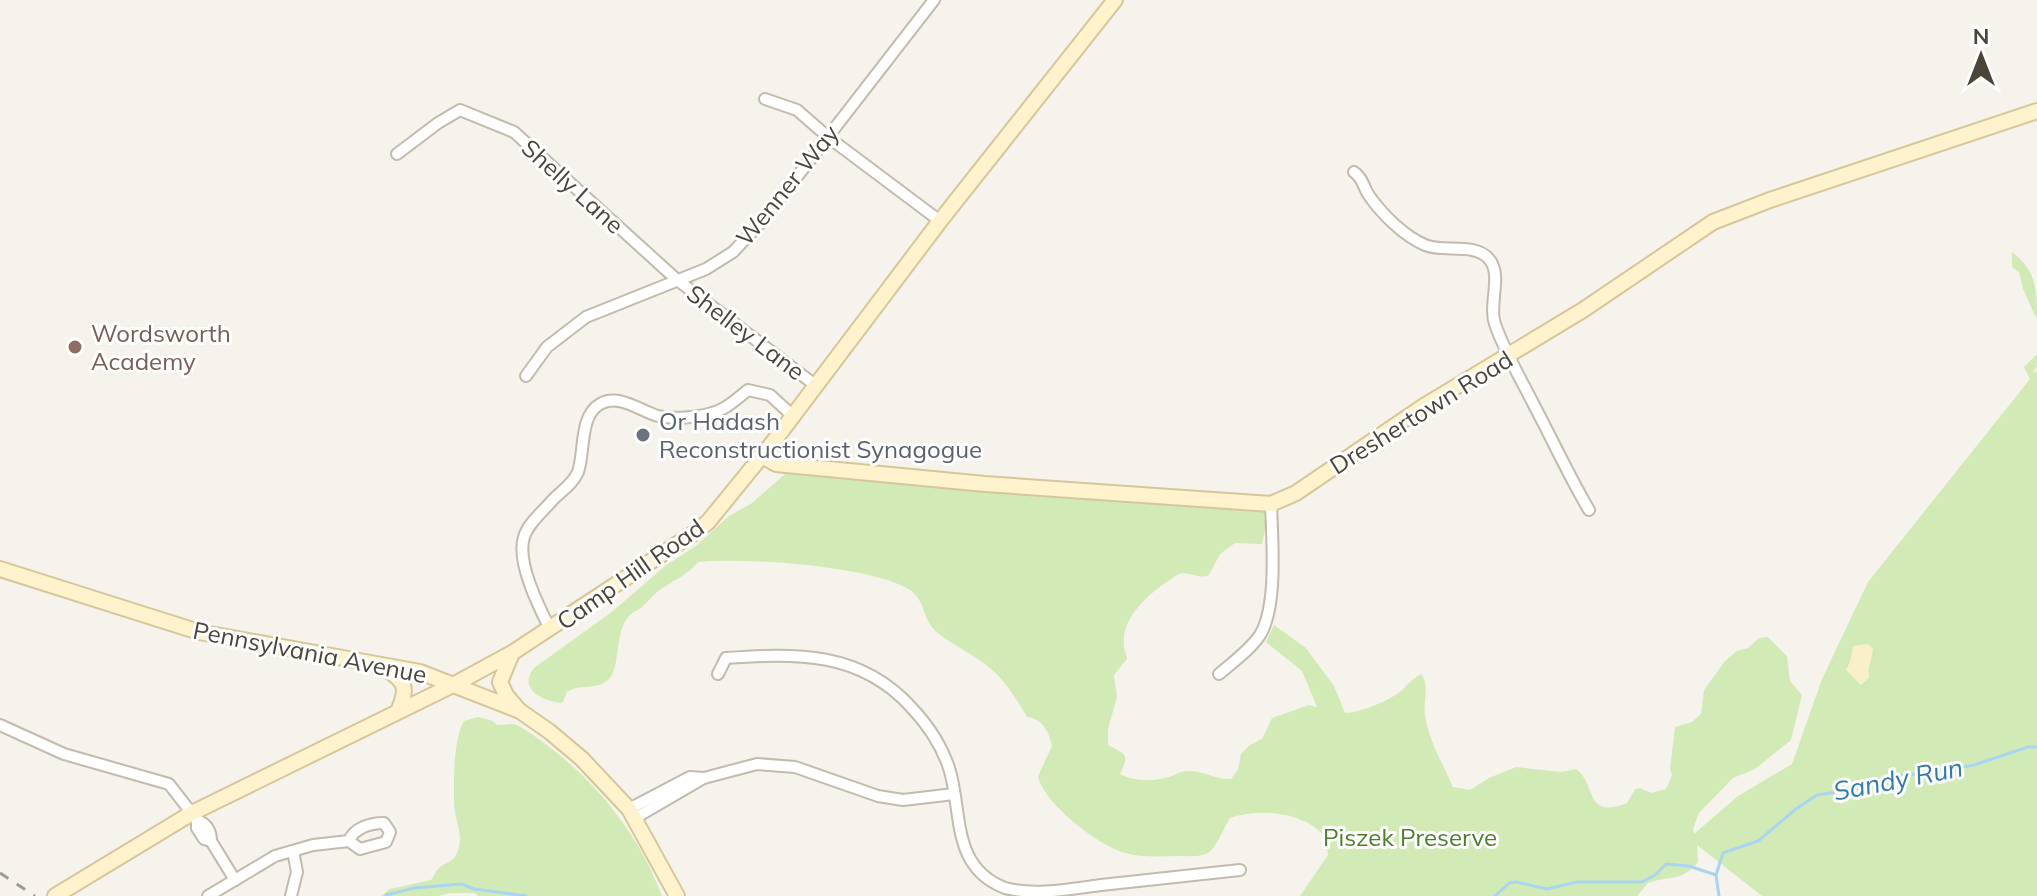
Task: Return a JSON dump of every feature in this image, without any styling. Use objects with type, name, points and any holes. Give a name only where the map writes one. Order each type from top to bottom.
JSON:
[{"type":"street","name":"Wenner Way","points":[[526,376],[547,347],[586,317],[706,269],[733,252],[765,218],[934,0]]},
{"type":"street","name":"Camp Hill Road","points":[[55,896],[195,817],[512,653],[697,531],[748,474],[940,221],[1115,0]]},
{"type":"street","points":[[765,99],[797,110],[940,221]]},
{"type":"street","name":"Shelly Lane","points":[[397,154],[444,118],[460,110],[514,132],[676,279]]},
{"type":"street","name":"Dreshertown Road","points":[[1271,504],[1296,493],[1424,406],[1583,310],[1713,222],[2037,111]]},
{"type":"street","points":[[1354,172],[1360,176],[1366,193],[1378,208],[1416,240],[1442,250],[1478,251],[1491,261],[1494,269],[1492,313],[1508,356],[1589,510]]},
{"type":"street","name":"Shelley Lane","points":[[676,279],[815,385]]},
{"type":"street","points":[[550,629],[531,590],[523,555],[524,538],[553,498],[563,492],[576,475],[582,459],[587,421],[593,410],[601,403],[624,402],[656,416],[688,417],[719,411],[748,390],[770,395],[793,416]]},
{"type":"street","points":[[762,456],[776,464],[985,484],[1271,504],[1273,560],[1266,620],[1253,644],[1219,674]]},
{"type":"street","points":[[748,474],[776,464]]},
{"type":"street","name":"Pennsylvania Avenue","points":[[0,569],[199,632],[420,672],[520,711],[582,759],[632,813],[677,896]]},
{"type":"street","points":[[512,653],[500,682],[506,695],[520,711]]},
{"type":"street","points":[[718,674],[726,658],[784,654],[833,660],[868,672],[899,694],[923,719],[939,743],[950,770],[959,836],[967,853],[991,881],[1007,889],[1047,892],[1240,870]]},
{"type":"street","points":[[376,663],[396,675],[403,684],[405,696],[399,709]]},
{"type":"street","points":[[0,725],[64,754],[169,784],[195,817],[206,824],[211,841],[235,880]]},
{"type":"street","points":[[632,813],[704,778],[757,764],[795,767],[878,796],[903,800],[954,794]]},
{"type":"street","points":[[208,896],[275,856],[349,841]]},
{"type":"street","points":[[291,896],[297,872],[293,851]]},
{"type":"green space","points":[[2012,252],[2026,266],[2034,282],[2037,320],[2019,272],[2012,267]]},
{"type":"green space","name":"Piszek Preserve","points":[[2037,354],[2037,366],[2033,373],[2037,371],[2037,896],[1762,896],[1697,845],[1698,862],[1693,868],[1681,875],[1648,883],[1637,896],[1300,896],[1328,855],[1326,838],[1306,822],[1268,813],[1230,818],[1213,848],[1203,855],[1139,856],[1125,853],[1087,833],[1061,810],[1042,787],[1038,776],[1052,746],[1049,736],[1041,723],[1027,717],[996,674],[933,629],[919,600],[910,590],[892,582],[838,569],[775,562],[698,562],[629,616],[621,631],[615,668],[608,680],[598,685],[572,689],[560,703],[539,696],[528,682],[534,668],[613,611],[665,566],[697,545],[729,516],[752,503],[785,474],[841,475],[1265,508],[1268,517],[1262,544],[1235,543],[1220,554],[1209,575],[1179,574],[1141,603],[1128,624],[1124,635],[1127,659],[1114,675],[1117,697],[1108,729],[1108,745],[1125,758],[1120,774],[1150,780],[1193,771],[1231,779],[1238,770],[1241,754],[1262,739],[1272,718],[1309,705],[1317,707],[1302,671],[1266,642],[1274,625],[1306,648],[1334,686],[1345,713],[1390,698],[1421,674],[1425,683],[1427,725],[1453,787],[1470,790],[1516,767],[1561,772],[1576,769],[1598,804],[1613,807],[1627,803],[1635,789],[1651,793],[1666,789],[1672,775],[1675,727],[1692,722],[1701,714],[1704,690],[1725,661],[1759,638],[1768,637],[1787,656],[1790,681],[1802,695],[1791,740],[1755,769],[1733,778],[1699,813],[1694,834],[1738,796],[1792,764],[1822,679],[1868,582],[2030,379],[2024,367]]},
{"type":"green space","points":[[478,717],[497,725],[514,724],[521,727],[566,760],[623,822],[662,896],[478,896],[475,893],[450,893],[439,896],[381,896],[390,889],[431,880],[438,869],[455,856],[460,840],[454,809],[456,749],[464,721]]},
{"type":"sand","points":[[1868,644],[1873,649],[1869,678],[1861,685],[1846,670],[1853,646]]},
{"type":"waterway","name":"Sandy Run","points":[[1719,896],[1716,875],[1723,853],[1758,841],[1817,795],[1850,790],[1892,776],[1974,765],[2028,747],[2037,747]]},
{"type":"waterway","points":[[1495,896],[1509,883],[1516,882],[1547,889],[1577,882],[1642,882],[1666,864],[1689,866],[1716,875]]},
{"type":"waterway","points":[[386,895],[414,888],[462,884],[474,889],[526,896]]},
{"type":"railway","points":[[0,873],[35,896]]},
{"type":"place","name":"Wordsworth Academy","points":[[75,347]]},
{"type":"place","name":"Or Hadash Reconstructionist Synagogue","points":[[643,435]]}]
